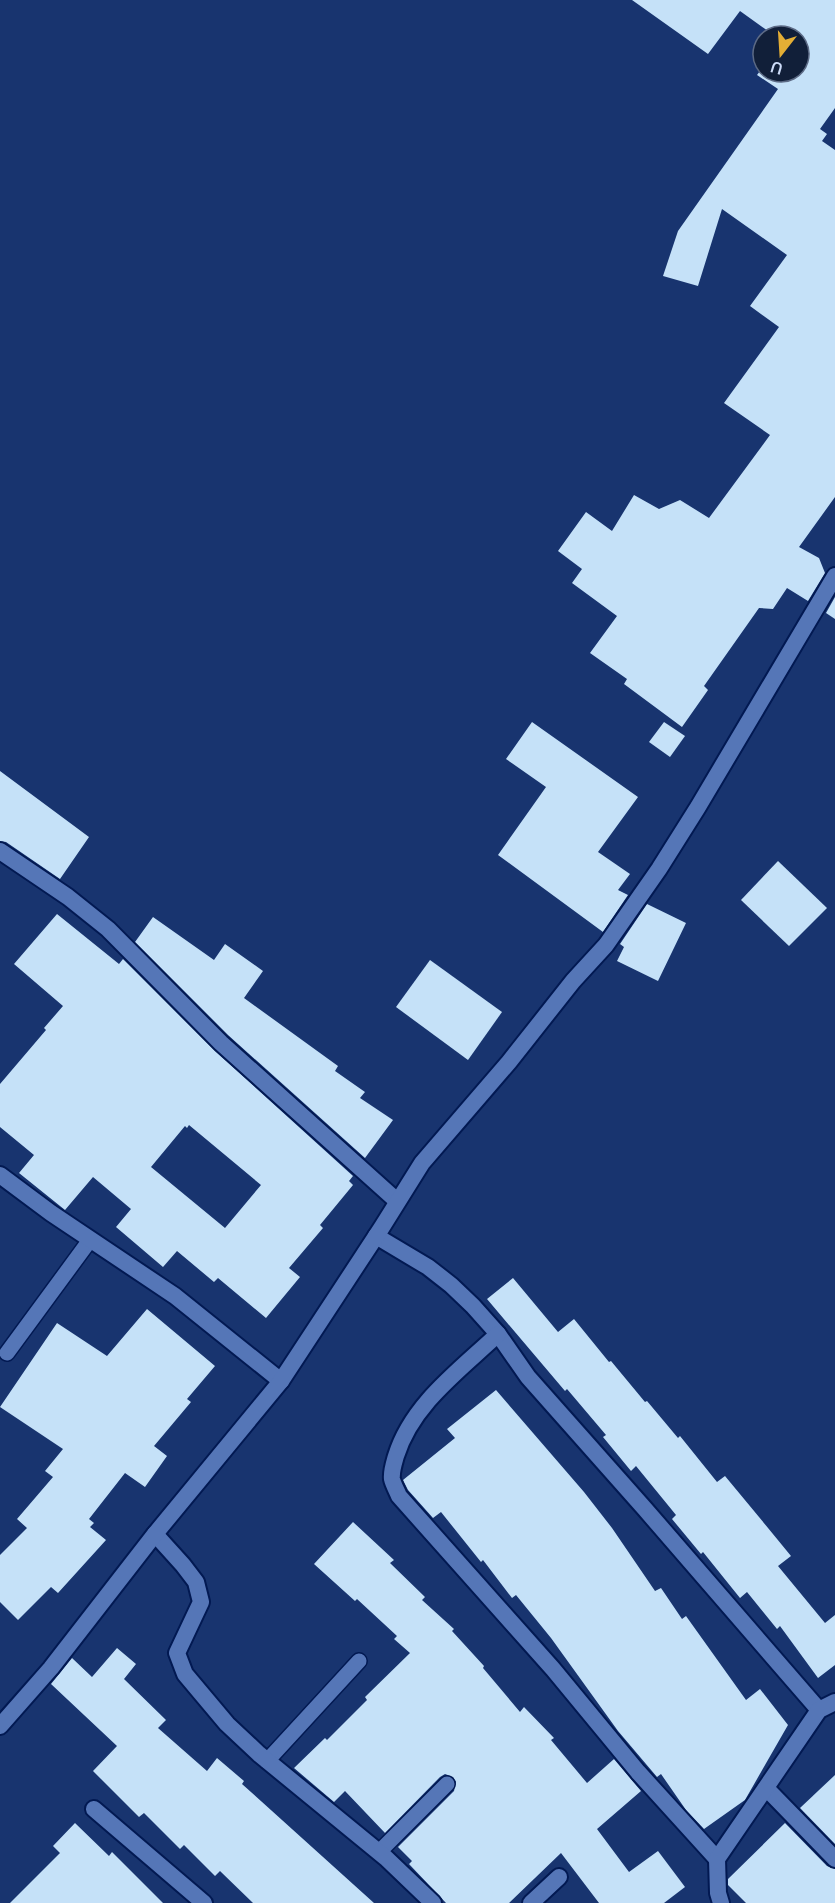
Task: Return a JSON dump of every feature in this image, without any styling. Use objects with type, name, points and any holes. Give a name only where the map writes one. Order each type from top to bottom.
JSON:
[{"type":"street","points":[[0,1726],[51,1668],[155,1534],[281,1381],[422,1163],[509,1062],[573,981],[606,945],[659,869],[698,807],[835,576]]},
{"type":"street","points":[[0,851],[68,897],[108,929],[221,1043],[397,1200]]},
{"type":"street","points":[[0,1175],[90,1240],[175,1296],[281,1381]]},
{"type":"street","points":[[376,1236],[428,1267],[473,1306],[498,1334],[528,1377],[819,1710]]},
{"type":"street","points":[[498,1334],[429,1399],[410,1424],[400,1443],[394,1464],[392,1479],[399,1496],[553,1669],[662,1799],[717,1859]]},
{"type":"street","points":[[155,1534],[196,1582],[201,1602],[177,1653],[185,1674],[226,1724],[267,1761],[379,1852],[428,1901]]},
{"type":"street","points":[[721,1903],[718,1893],[717,1859],[819,1710],[835,1702]]},
{"type":"street","points":[[766,1788],[835,1858]]},
{"type":"street","points":[[94,1809],[204,1903]]},
{"type":"street","points":[[531,1903],[559,1877]]},
{"type":"lane","points":[[7,1353],[90,1240]]},
{"type":"lane","points":[[267,1761],[359,1661]]},
{"type":"lane","points":[[379,1852],[447,1784]]},
{"type":"building","points":[[632,0],[835,0],[835,108],[820,129],[827,134],[822,141],[835,150],[835,497],[799,547],[819,558],[825,573],[808,601],[787,588],[773,609],[759,608],[704,686],[708,690],[682,727],[624,684],[627,679],[590,653],[617,616],[572,583],[582,569],[558,551],[586,512],[612,531],[634,495],[659,509],[680,500],[709,518],[770,435],[724,403],[779,327],[750,306],[787,255],[722,209],[698,286],[663,276],[678,231],[778,89],[770,84],[811,84],[811,24],[758,24],[740,11],[708,54]]},
{"type":"building","points":[[835,597],[835,619],[826,613]]},
{"type":"building","points":[[532,722],[638,797],[598,852],[630,874],[618,890],[628,895],[603,932],[498,855],[546,787],[506,759]]},
{"type":"building","points":[[664,722],[685,736],[670,757],[649,742]]},
{"type":"building","points":[[0,771],[89,837],[60,879],[6,842],[0,841]]},
{"type":"building","points":[[778,861],[827,908],[789,946],[741,900]]},
{"type":"building","points":[[647,904],[686,923],[658,981],[617,961],[624,947],[620,944]]},
{"type":"building","points":[[57,914],[119,964],[123,959],[214,1050],[353,1176],[349,1181],[353,1185],[320,1225],[323,1228],[289,1268],[300,1277],[266,1318],[218,1278],[214,1282],[177,1251],[163,1267],[116,1227],[131,1209],[93,1177],[65,1210],[19,1173],[34,1155],[0,1127],[0,1084],[46,1030],[44,1028],[63,1006],[14,964]],"holes":[[[189,1125],[261,1185],[225,1228],[151,1167],[185,1126],[187,1128]]]},
{"type":"building","points":[[153,917],[214,960],[225,944],[263,971],[244,998],[338,1066],[335,1071],[365,1092],[360,1098],[393,1120],[365,1158],[228,1035],[135,942]]},
{"type":"building","points":[[430,960],[502,1012],[468,1060],[396,1007]]},
{"type":"building","points":[[513,1278],[558,1332],[574,1319],[645,1402],[647,1401],[678,1438],[680,1436],[717,1482],[725,1476],[791,1556],[778,1566],[825,1623],[835,1615],[835,1665],[818,1678],[780,1626],[777,1629],[747,1592],[740,1598],[703,1552],[701,1554],[672,1519],[676,1515],[636,1466],[631,1471],[603,1437],[606,1435],[567,1389],[565,1391],[487,1299]]},
{"type":"building","points":[[147,1309],[215,1366],[187,1399],[191,1402],[154,1446],[167,1456],[145,1487],[125,1473],[89,1519],[94,1523],[90,1527],[106,1540],[58,1593],[51,1587],[18,1620],[0,1602],[0,1555],[27,1528],[17,1519],[53,1477],[45,1471],[63,1449],[0,1407],[57,1323],[107,1356]]},
{"type":"building","points":[[496,1390],[584,1492],[655,1591],[661,1588],[682,1619],[686,1616],[746,1700],[760,1689],[788,1725],[745,1800],[704,1829],[686,1810],[661,1774],[657,1777],[618,1731],[551,1638],[516,1595],[512,1598],[483,1560],[481,1562],[441,1512],[433,1518],[408,1490],[403,1480],[455,1438],[447,1429]]},
{"type":"building","points":[[353,1522],[394,1560],[390,1563],[425,1597],[422,1600],[454,1629],[452,1631],[484,1666],[483,1668],[520,1712],[524,1707],[554,1738],[551,1740],[587,1783],[614,1759],[641,1791],[597,1829],[629,1872],[658,1851],[685,1887],[664,1903],[599,1903],[561,1853],[509,1903],[446,1903],[409,1864],[412,1861],[398,1847],[454,1791],[456,1782],[453,1777],[445,1774],[440,1777],[385,1833],[345,1791],[334,1802],[294,1768],[325,1738],[327,1740],[367,1700],[365,1697],[410,1653],[394,1639],[397,1636],[314,1564]]},
{"type":"building","points":[[117,1648],[136,1664],[124,1679],[166,1720],[158,1728],[207,1771],[217,1758],[244,1781],[242,1784],[374,1903],[253,1903],[220,1871],[215,1876],[184,1845],[180,1849],[144,1813],[139,1817],[93,1771],[117,1746],[51,1684],[72,1658],[92,1677]]},
{"type":"building","points":[[835,1775],[835,1844],[800,1808]]},
{"type":"building","points":[[75,1823],[109,1856],[112,1852],[163,1903],[10,1903],[60,1853],[53,1846]]},
{"type":"building","points":[[785,1823],[827,1866],[835,1869],[835,1903],[746,1903],[728,1885],[728,1879]]}]
